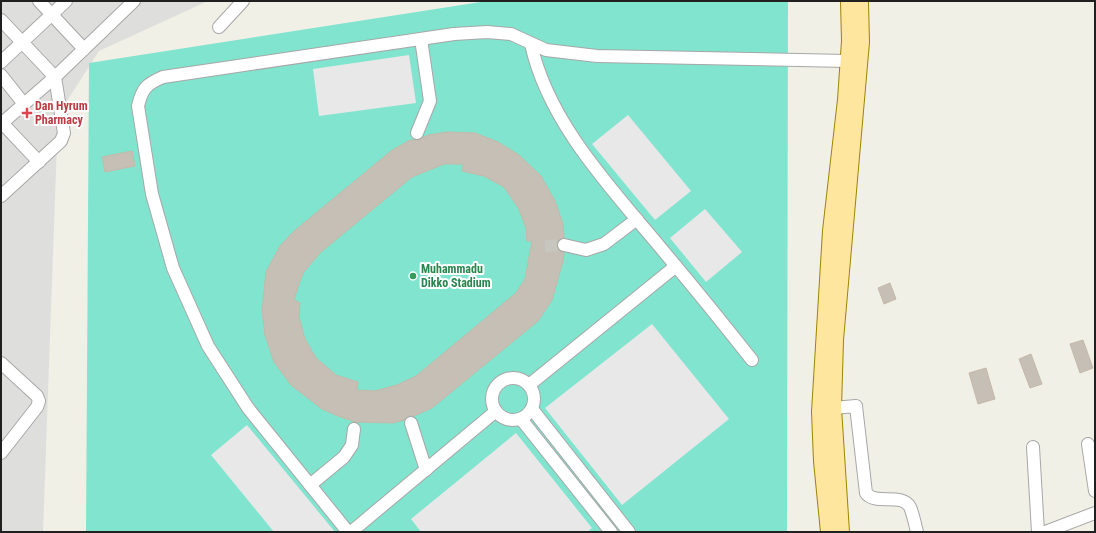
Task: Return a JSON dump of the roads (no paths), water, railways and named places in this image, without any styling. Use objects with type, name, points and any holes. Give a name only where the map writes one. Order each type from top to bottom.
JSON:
[{"type":"main road","points":[[829,532],[822,461],[820,412],[831,231],[848,61],[849,1]]},
{"type":"main road","points":[[841,532],[833,408],[835,340],[861,42],[860,1]]},
{"type":"street","points":[[39,1],[84,49]]},
{"type":"street","points":[[1,62],[66,1]]},
{"type":"street","points":[[39,162],[2,124],[55,77],[134,1]]},
{"type":"street","points":[[219,26],[243,1]]},
{"type":"street","points":[[1,20],[55,77],[64,136],[39,162],[3,190]]},
{"type":"street","points":[[496,411],[349,532],[248,408],[208,346],[173,268],[152,194],[138,106],[141,92],[151,82],[162,77],[421,39],[487,32],[511,34],[546,50],[598,56],[848,61]]},
{"type":"street","points":[[417,133],[430,101],[421,39]]},
{"type":"street","points":[[531,44],[535,62],[557,108],[594,167],[752,360]]},
{"type":"street","points":[[1,75],[24,104]]},
{"type":"street","points":[[564,245],[586,250],[604,244],[637,219]]},
{"type":"street","points":[[529,385],[676,266]]},
{"type":"street","points":[[1,363],[37,396],[40,401],[2,450]]},
{"type":"street","points":[[515,378],[529,385],[535,399],[532,409],[521,419],[510,420],[496,411],[493,396],[494,391],[501,382],[515,378]]},
{"type":"street","points":[[833,408],[856,406],[866,493],[872,497],[902,501],[910,507],[916,532]]},
{"type":"street","points":[[532,409],[629,532]]},
{"type":"street","points":[[521,419],[611,532]]},
{"type":"street","points":[[411,423],[426,470]]},
{"type":"street","points":[[310,485],[344,457],[352,445],[354,429]]},
{"type":"street","points":[[1088,444],[1095,491]]},
{"type":"street","points":[[1033,447],[1038,532]]},
{"type":"street","points":[[1045,532],[1095,513]]},
{"type":"tunnel","points":[[545,246],[564,245]]},
{"type":"place","name":"Dan Hyrum Pharmacy","points":[[27,113]]},
{"type":"place","name":"Muhammadu Dikko Stadium","points":[[413,276]]}]
